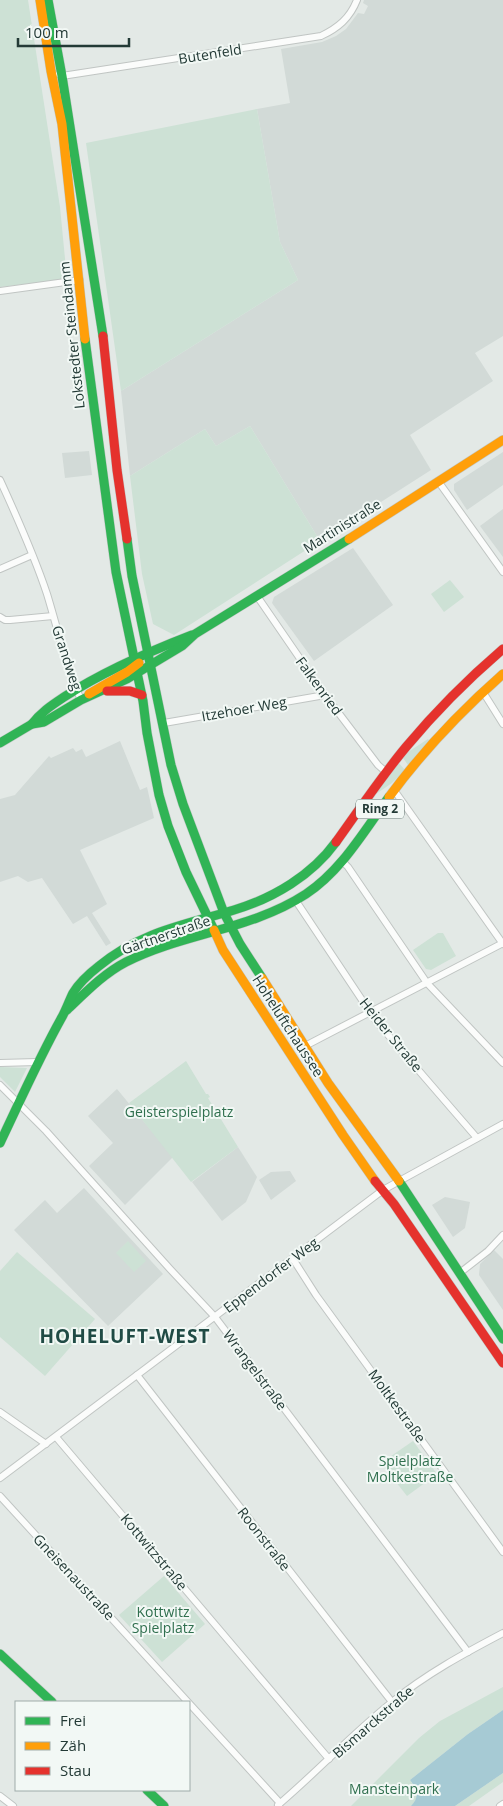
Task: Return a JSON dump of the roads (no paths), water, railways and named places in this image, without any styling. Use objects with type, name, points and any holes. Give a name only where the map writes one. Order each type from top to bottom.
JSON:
[{"type":"main road","name":"Lokstedter Steindamm","points":[[40,0],[50,67],[62,124],[88,366],[116,572],[143,662]]},
{"type":"main road","name":"Lokstedter Steindamm","points":[[48,0],[106,353],[123,523],[143,662]]},
{"type":"main road","name":"Martinistraße","points":[[143,662],[182,646],[196,634],[503,440]]},
{"type":"main road","name":"Martinistraße","points":[[143,662],[179,638],[196,634]]},
{"type":"main road","name":"Ring 2","points":[[224,913],[281,890],[302,878],[316,866],[339,838],[386,772],[432,717],[472,676],[503,649]]},
{"type":"main road","points":[[32,724],[39,714],[76,688],[143,662]]},
{"type":"main road","points":[[0,743],[32,724],[44,722],[81,700],[99,692],[143,662]]},
{"type":"main road","points":[[81,700],[98,686],[143,662]]},
{"type":"main road","name":"Hoheluftchaussee","points":[[143,662],[142,695],[160,800],[186,872],[223,950],[343,1134],[394,1204],[503,1363]]},
{"type":"main road","name":"Hoheluftchaussee","points":[[143,662],[164,723],[171,765],[183,804],[224,913],[240,944],[328,1083],[399,1181],[461,1272],[503,1339]]},
{"type":"main road","name":"Ring 2","points":[[232,928],[265,916],[296,901],[316,887],[342,861],[394,790],[444,732],[503,674]]},
{"type":"main road","points":[[99,692],[130,690],[142,695]]},
{"type":"main road","name":"Gärtnerstraße","points":[[0,1143],[37,1062],[75,990],[88,976],[115,954],[149,936],[224,913]]},
{"type":"main road","name":"Gärtnerstraße","points":[[65,1012],[108,974],[124,963],[148,953],[232,928]]},
{"type":"main road","points":[[0,1654],[51,1701]]},
{"type":"main road","points":[[148,1791],[164,1806]]},
{"type":"street","name":"Butenfeld","points":[[62,76],[321,36],[334,30],[344,21],[357,0]]},
{"type":"street","points":[[50,67],[62,76]]},
{"type":"street","points":[[0,291],[80,280]]},
{"type":"street","name":"Grandweg","points":[[0,480],[17,516],[32,555],[81,700]]},
{"type":"street","points":[[438,481],[503,572]]},
{"type":"street","points":[[0,569],[32,555]]},
{"type":"street","name":"Falkenried","points":[[256,596],[324,695],[378,765],[386,772]]},
{"type":"street","name":"Grandweg","points":[[0,616],[5,620],[10,620],[53,616]]},
{"type":"street","points":[[483,692],[503,724]]},
{"type":"street","name":"Itzehoer Weg","points":[[164,723],[324,695]]},
{"type":"street","points":[[305,1046],[503,943],[394,790]]},
{"type":"street","points":[[342,861],[348,867],[426,983],[503,1063]]},
{"type":"street","name":"Heider Straße","points":[[296,901],[370,1013],[477,1138]]},
{"type":"street","points":[[0,1063],[37,1062]]},
{"type":"street","name":"Wrangelstraße","points":[[0,1084],[46,1131],[215,1317],[468,1652]]},
{"type":"street","name":"Eppendorfer Weg","points":[[0,1478],[383,1190],[503,1124]]},
{"type":"street","points":[[461,1272],[503,1235]]},
{"type":"street","name":"Moltkestraße","points":[[293,1259],[316,1296],[503,1552]]},
{"type":"street","name":"Roonstraße","points":[[137,1375],[392,1702]]},
{"type":"street","points":[[0,1412],[46,1444]]},
{"type":"street","name":"Kottwitzstraße","points":[[56,1436],[329,1759]]},
{"type":"street","name":"Gneisenaustraße","points":[[0,1496],[185,1701]]},
{"type":"street","name":"Bismarckstraße","points":[[279,1805],[392,1702],[428,1676],[503,1633]]},
{"type":"street","name":"Gneisenaustraße","points":[[190,1706],[279,1805]]},
{"type":"street","points":[[0,1796],[12,1806]]},
{"type":"water","points":[[503,1710],[503,1773],[455,1806],[411,1806],[416,1799],[416,1793],[410,1780],[468,1734]]},
{"type":"district","name":"HOHELUFT-WEST","points":[[125,1336]]},
{"type":"park label","name":"Geisterspielplatz","points":[[179,1112]]},
{"type":"park label","name":"Spielplatz Moltkestraße","points":[[410,1469]]},
{"type":"park label","name":"Kottwitz Spielplatz","points":[[163,1620]]},
{"type":"park label","name":"Mansteinpark","points":[[394,1789]]}]
